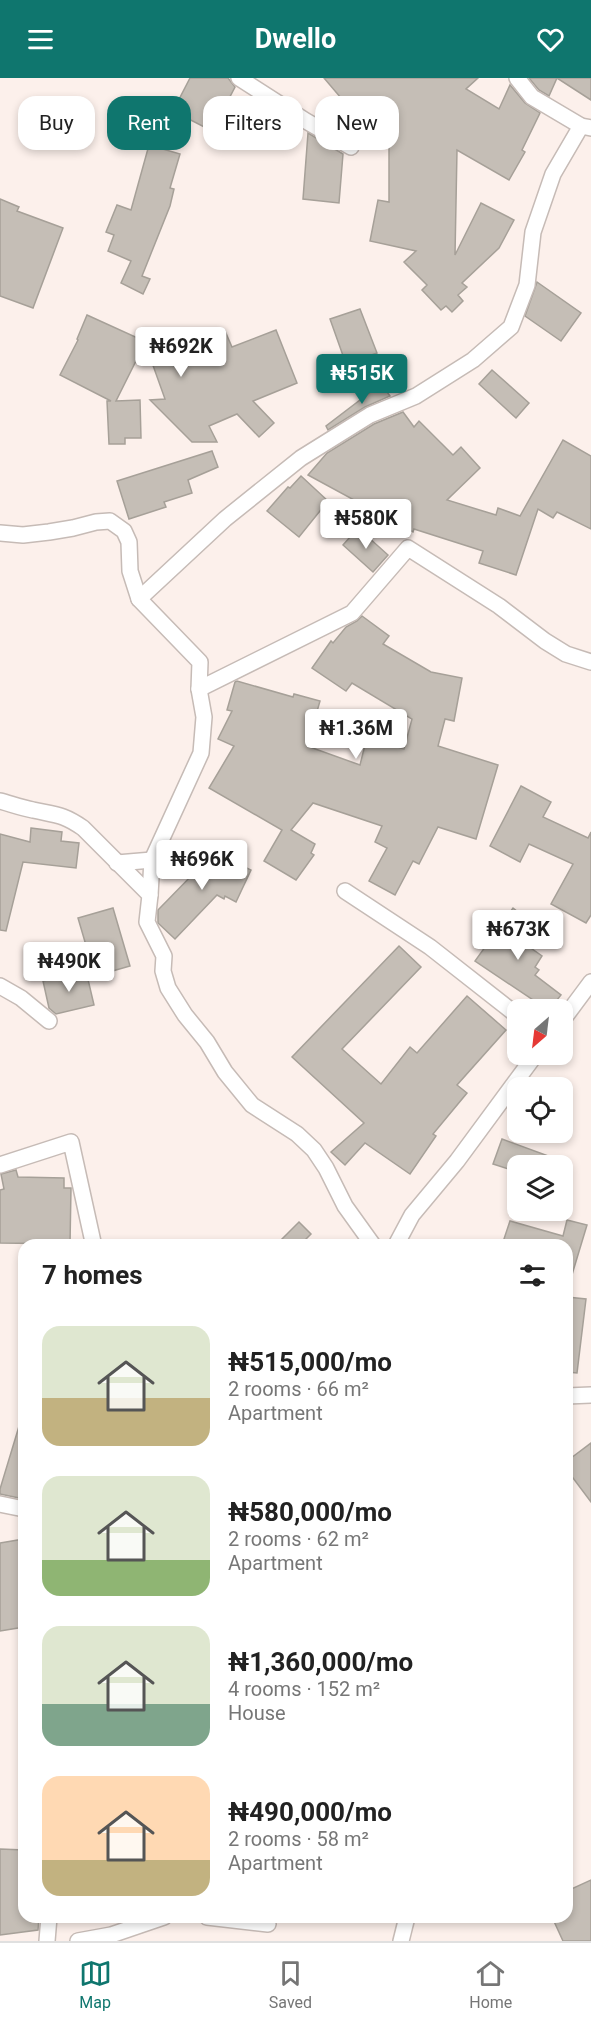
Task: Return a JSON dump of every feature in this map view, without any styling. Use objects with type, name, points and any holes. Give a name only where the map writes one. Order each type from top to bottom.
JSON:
[{"type":"street","points":[[239,78],[315,126]]},
{"type":"street","points":[[139,599],[225,519],[301,458],[370,416],[416,396],[473,360],[511,327],[527,285],[532,232],[553,174],[586,127],[532,97],[517,78]]},
{"type":"street","points":[[0,533],[23,535],[110,521],[124,531],[129,542],[130,571],[139,599],[200,662],[199,689],[204,717],[201,753],[152,860],[147,922],[164,956],[163,971],[168,988],[185,1015],[207,1042],[225,1072],[252,1105],[297,1134],[314,1150],[345,1206],[369,1239]]},
{"type":"street","points":[[199,689],[352,613],[408,548],[499,606],[545,642],[566,654],[591,662]]},
{"type":"street","points":[[0,801],[53,813],[71,820],[83,828],[150,895]]},
{"type":"street","points":[[117,863],[152,860]]},
{"type":"street","points":[[345,891],[430,947],[507,1007]]},
{"type":"street","points":[[573,1007],[591,982]]},
{"type":"street","points":[[0,986],[21,998],[49,1021]]},
{"type":"street","points":[[399,1239],[412,1215],[457,1161],[528,1065]]},
{"type":"street","points":[[0,1165],[71,1142],[92,1239]]},
{"type":"street","points":[[573,1396],[591,1395]]},
{"type":"street","points":[[0,1504],[18,1508]]},
{"type":"street","points":[[47,1941],[48,1923]]},
{"type":"street","points":[[78,1941],[111,1935],[146,1923]]},
{"type":"street","points":[[259,1923],[268,1924]]},
{"type":"street","points":[[400,1941],[405,1923]]},
{"type":"building","points":[[190,78],[228,78],[235,87],[230,96],[203,96],[203,126],[191,120],[191,96],[181,96]]},
{"type":"building","points":[[324,78],[478,78],[466,89],[499,109],[510,85],[525,103],[540,113],[522,150],[525,152],[509,180],[457,150],[455,255],[481,203],[514,220],[499,248],[462,283],[467,287],[458,295],[463,301],[452,312],[446,306],[441,310],[422,290],[427,285],[404,262],[416,251],[370,241],[378,200],[389,202],[389,150],[399,150],[399,96],[339,96]]},
{"type":"building","points":[[529,78],[557,78],[549,96],[539,90]]},
{"type":"building","points":[[557,78],[591,78],[591,100]]},
{"type":"building","points":[[308,133],[315,137],[315,150],[336,150],[343,154],[339,203],[303,199]]},
{"type":"building","points":[[148,150],[166,150],[180,154],[170,188],[174,189],[170,206],[142,276],[150,279],[143,294],[121,283],[131,261],[108,251],[114,235],[106,232],[117,205],[131,210]]},
{"type":"building","points":[[0,199],[19,207],[17,211],[63,228],[33,308],[0,296]]},
{"type":"building","points":[[537,282],[581,313],[561,341],[525,316]]},
{"type":"building","points":[[360,309],[377,353],[346,364],[330,319]]},
{"type":"building","points":[[87,315],[144,341],[143,337],[164,330],[167,338],[173,335],[179,350],[225,331],[232,347],[276,330],[297,383],[253,401],[274,423],[259,437],[237,414],[209,426],[217,442],[192,442],[150,400],[165,399],[145,343],[116,401],[140,400],[141,438],[125,438],[125,444],[109,444],[107,401],[111,401],[60,375],[78,340]]},
{"type":"building","points":[[492,370],[529,403],[516,418],[479,384]]},
{"type":"building","points":[[381,384],[390,396],[365,407],[328,430],[326,426]]},
{"type":"building","points":[[403,412],[414,427],[419,421],[453,455],[461,447],[480,468],[447,500],[496,515],[498,508],[520,516],[563,440],[591,456],[591,529],[557,512],[553,518],[538,509],[516,575],[479,563],[483,551],[414,529],[413,532],[308,475],[327,453],[374,424]]},
{"type":"building","points":[[212,451],[218,467],[188,480],[192,493],[164,502],[166,507],[129,519],[117,481]]},
{"type":"building","points":[[301,476],[328,501],[299,537],[267,511]]},
{"type":"building","points":[[358,528],[388,555],[373,572],[343,545]]},
{"type":"building","points":[[362,616],[389,636],[383,644],[431,672],[462,678],[454,721],[445,719],[438,746],[498,765],[476,839],[438,827],[419,864],[413,861],[395,895],[369,881],[387,848],[375,842],[382,826],[313,803],[291,830],[315,844],[311,853],[314,855],[296,880],[264,861],[282,830],[209,788],[234,746],[218,739],[232,711],[227,710],[237,681],[293,697],[294,694],[320,701],[307,746],[360,765],[365,745],[373,747],[375,740],[404,749],[412,719],[352,683],[346,691],[312,668],[331,641],[333,643],[346,627]]},
{"type":"building","points":[[521,786],[551,802],[543,817],[588,838],[591,832],[591,915],[586,923],[551,904],[573,864],[529,844],[520,862],[490,846]]},
{"type":"building","points":[[31,828],[62,832],[61,841],[79,843],[76,868],[23,862],[6,931],[0,930],[0,834],[30,842]]},
{"type":"building","points":[[206,848],[251,870],[236,902],[225,896],[224,899],[217,895],[175,939],[158,923],[158,910],[196,871]]},
{"type":"building","points":[[113,908],[130,966],[95,976],[78,918]]},
{"type":"building","points":[[513,908],[541,930],[528,946],[542,956],[535,967],[539,970],[535,975],[561,995],[558,999],[532,999],[475,961]]},
{"type":"building","points":[[399,946],[421,967],[342,1049],[381,1084],[410,1047],[417,1053],[467,996],[506,1030],[457,1085],[467,1093],[433,1134],[436,1136],[410,1174],[365,1143],[345,1165],[331,1152],[364,1123],[292,1057]]},
{"type":"building","points":[[86,971],[94,1005],[56,1014],[49,1008],[43,981]]},
{"type":"building","points":[[502,1139],[507,1143],[546,1155],[507,1155],[507,1168],[493,1164]]},
{"type":"building","points":[[16,1170],[18,1177],[64,1178],[64,1188],[71,1188],[70,1239],[18,1239],[18,1243],[0,1243],[0,1190],[4,1189],[1,1174]]},
{"type":"building","points":[[510,1221],[563,1236],[567,1221],[587,1225],[573,1271],[573,1239],[504,1239]]},
{"type":"building","points":[[299,1222],[311,1234],[306,1239],[282,1239]]},
{"type":"building","points":[[573,1298],[586,1299],[577,1373],[573,1373]]},
{"type":"building","points":[[18,1430],[18,1498],[0,1494]]},
{"type":"building","points":[[591,1443],[591,1502],[573,1478],[573,1456]]},
{"type":"building","points":[[18,1540],[18,1628],[0,1631],[0,1543]]},
{"type":"building","points":[[0,1849],[18,1850],[18,1923],[39,1923],[38,1930],[0,1935]]},
{"type":"building","points":[[591,1880],[591,1941],[563,1941],[555,1923],[573,1923],[573,1888]]}]
